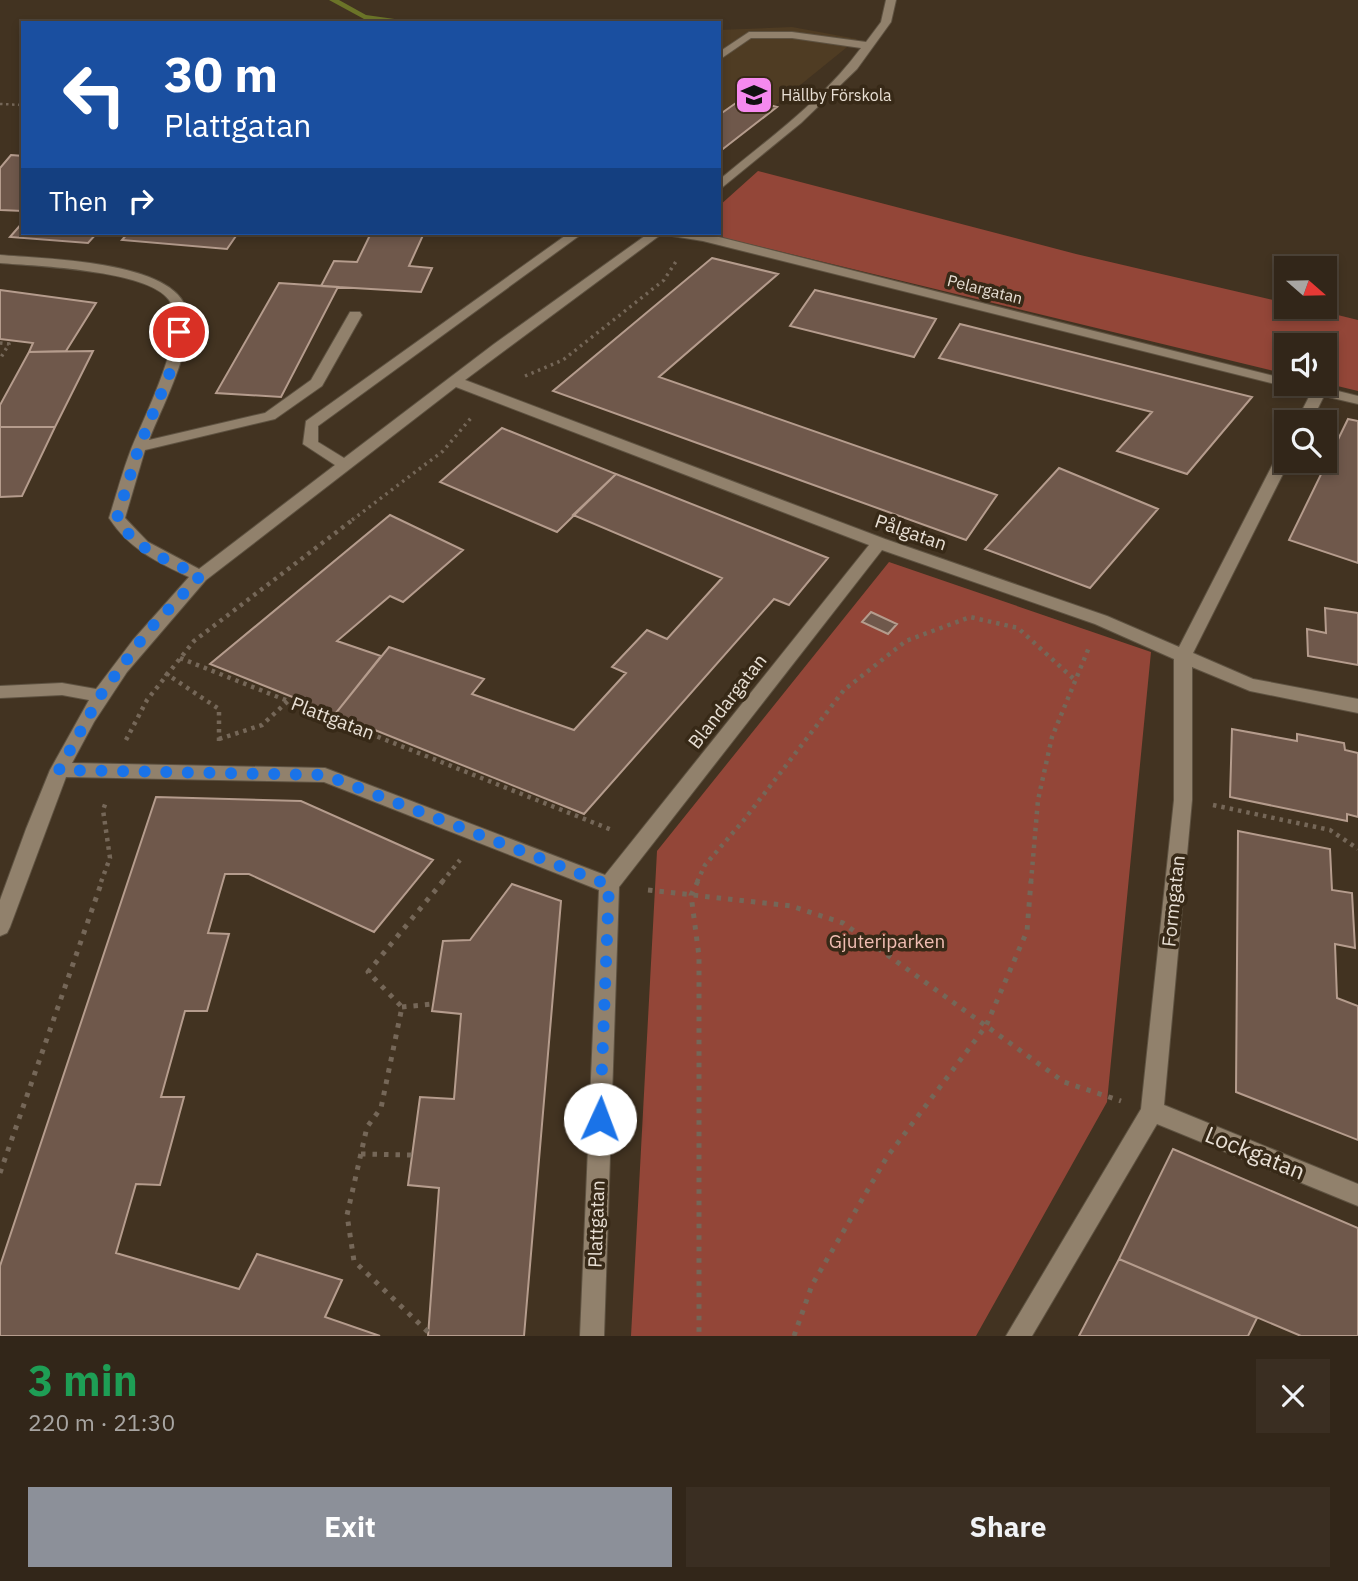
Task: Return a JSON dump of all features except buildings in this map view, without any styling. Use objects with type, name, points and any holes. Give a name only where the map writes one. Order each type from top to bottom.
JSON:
[{"type":"street","points":[[721,184],[797,121],[853,67],[886,22],[891,0]]},
{"type":"street","points":[[721,55],[748,35],[792,35],[868,46]]},
{"type":"street","points":[[345,465],[311,444],[311,424],[574,235]]},
{"type":"street","points":[[0,927],[59,770],[100,696],[147,632],[200,576],[454,381],[654,235]]},
{"type":"street","name":"Pelargatan","points":[[689,235],[1274,380]]},
{"type":"street","points":[[0,259],[110,271],[155,283],[174,297],[183,313],[171,370],[139,447],[117,518],[127,536],[142,547],[200,576]]},
{"type":"street","points":[[139,447],[270,416],[317,383],[355,315]]},
{"type":"street","name":"Pålgatan","points":[[454,381],[879,543],[1101,620],[1250,685],[1358,706]]},
{"type":"street","name":"Pelargatan","points":[[1337,395],[1358,400]]},
{"type":"street","name":"Formgatan","points":[[1018,1336],[1152,1111],[1183,800],[1182,655],[1276,473]]},
{"type":"street","name":"Blandargatan","points":[[609,885],[879,543]]},
{"type":"street","points":[[0,692],[62,689],[100,696]]},
{"type":"street","points":[[59,770],[325,775],[609,885]]},
{"type":"street","name":"Plattgatan","points":[[592,1336],[609,885]]},
{"type":"street","name":"Lockgatan","points":[[1152,1111],[1358,1195]]},
{"type":"path","points":[[0,104],[21,105]]},
{"type":"path","points":[[0,1173],[110,858],[103,810],[116,770],[131,726],[165,673],[194,641],[443,451],[461,427],[517,380],[563,360],[664,280],[678,257],[702,237]]},
{"type":"path","points":[[0,343],[9,344],[0,359]]},
{"type":"path","points":[[699,1336],[699,956],[691,895],[705,865],[744,820],[844,690],[906,641],[970,617],[1018,628],[1076,680]]},
{"type":"path","points":[[794,1336],[812,1285],[887,1157],[986,1026],[1027,931],[1038,800],[1052,737],[1101,620]]},
{"type":"path","name":"Plattgatan","points":[[180,658],[561,808],[642,843]]},
{"type":"path","points":[[165,673],[219,709],[219,773]]},
{"type":"path","points":[[219,738],[262,725],[288,701]]},
{"type":"path","points":[[1233,809],[1330,830],[1358,849]]},
{"type":"path","points":[[402,1007],[368,972],[463,856]]},
{"type":"path","points":[[609,885],[791,906],[843,923],[1064,1082],[1152,1111]]},
{"type":"path","points":[[402,1007],[433,1004]]},
{"type":"path","points":[[402,1007],[381,1108],[367,1127],[348,1215],[354,1261],[428,1332]]},
{"type":"path","points":[[361,1154],[412,1155]]},
{"type":"shaded area","name":"Hällby Förskola","points":[[792,27],[857,39],[721,149],[721,30]]},
{"type":"green space","points":[[758,171],[1076,254],[1274,300],[1274,319],[1337,319],[1337,315],[1358,320],[1358,391],[1337,386],[1337,333],[1274,333],[1274,371],[712,235],[721,235],[721,204]]},
{"type":"green space","name":"Gjuteriparken","points":[[889,562],[1151,652],[1107,1102],[976,1336],[631,1336],[657,851]]},
{"type":"waterway","points":[[333,0],[364,17],[401,21]]},
{"type":"place","name":"Hällby Förskola","points":[[754,95]]},
{"type":"route","points":[[179,332],[171,370],[139,447],[117,518],[127,536],[142,547],[200,576],[147,632],[100,696],[59,770],[325,775],[609,885],[600,1119]]}]
